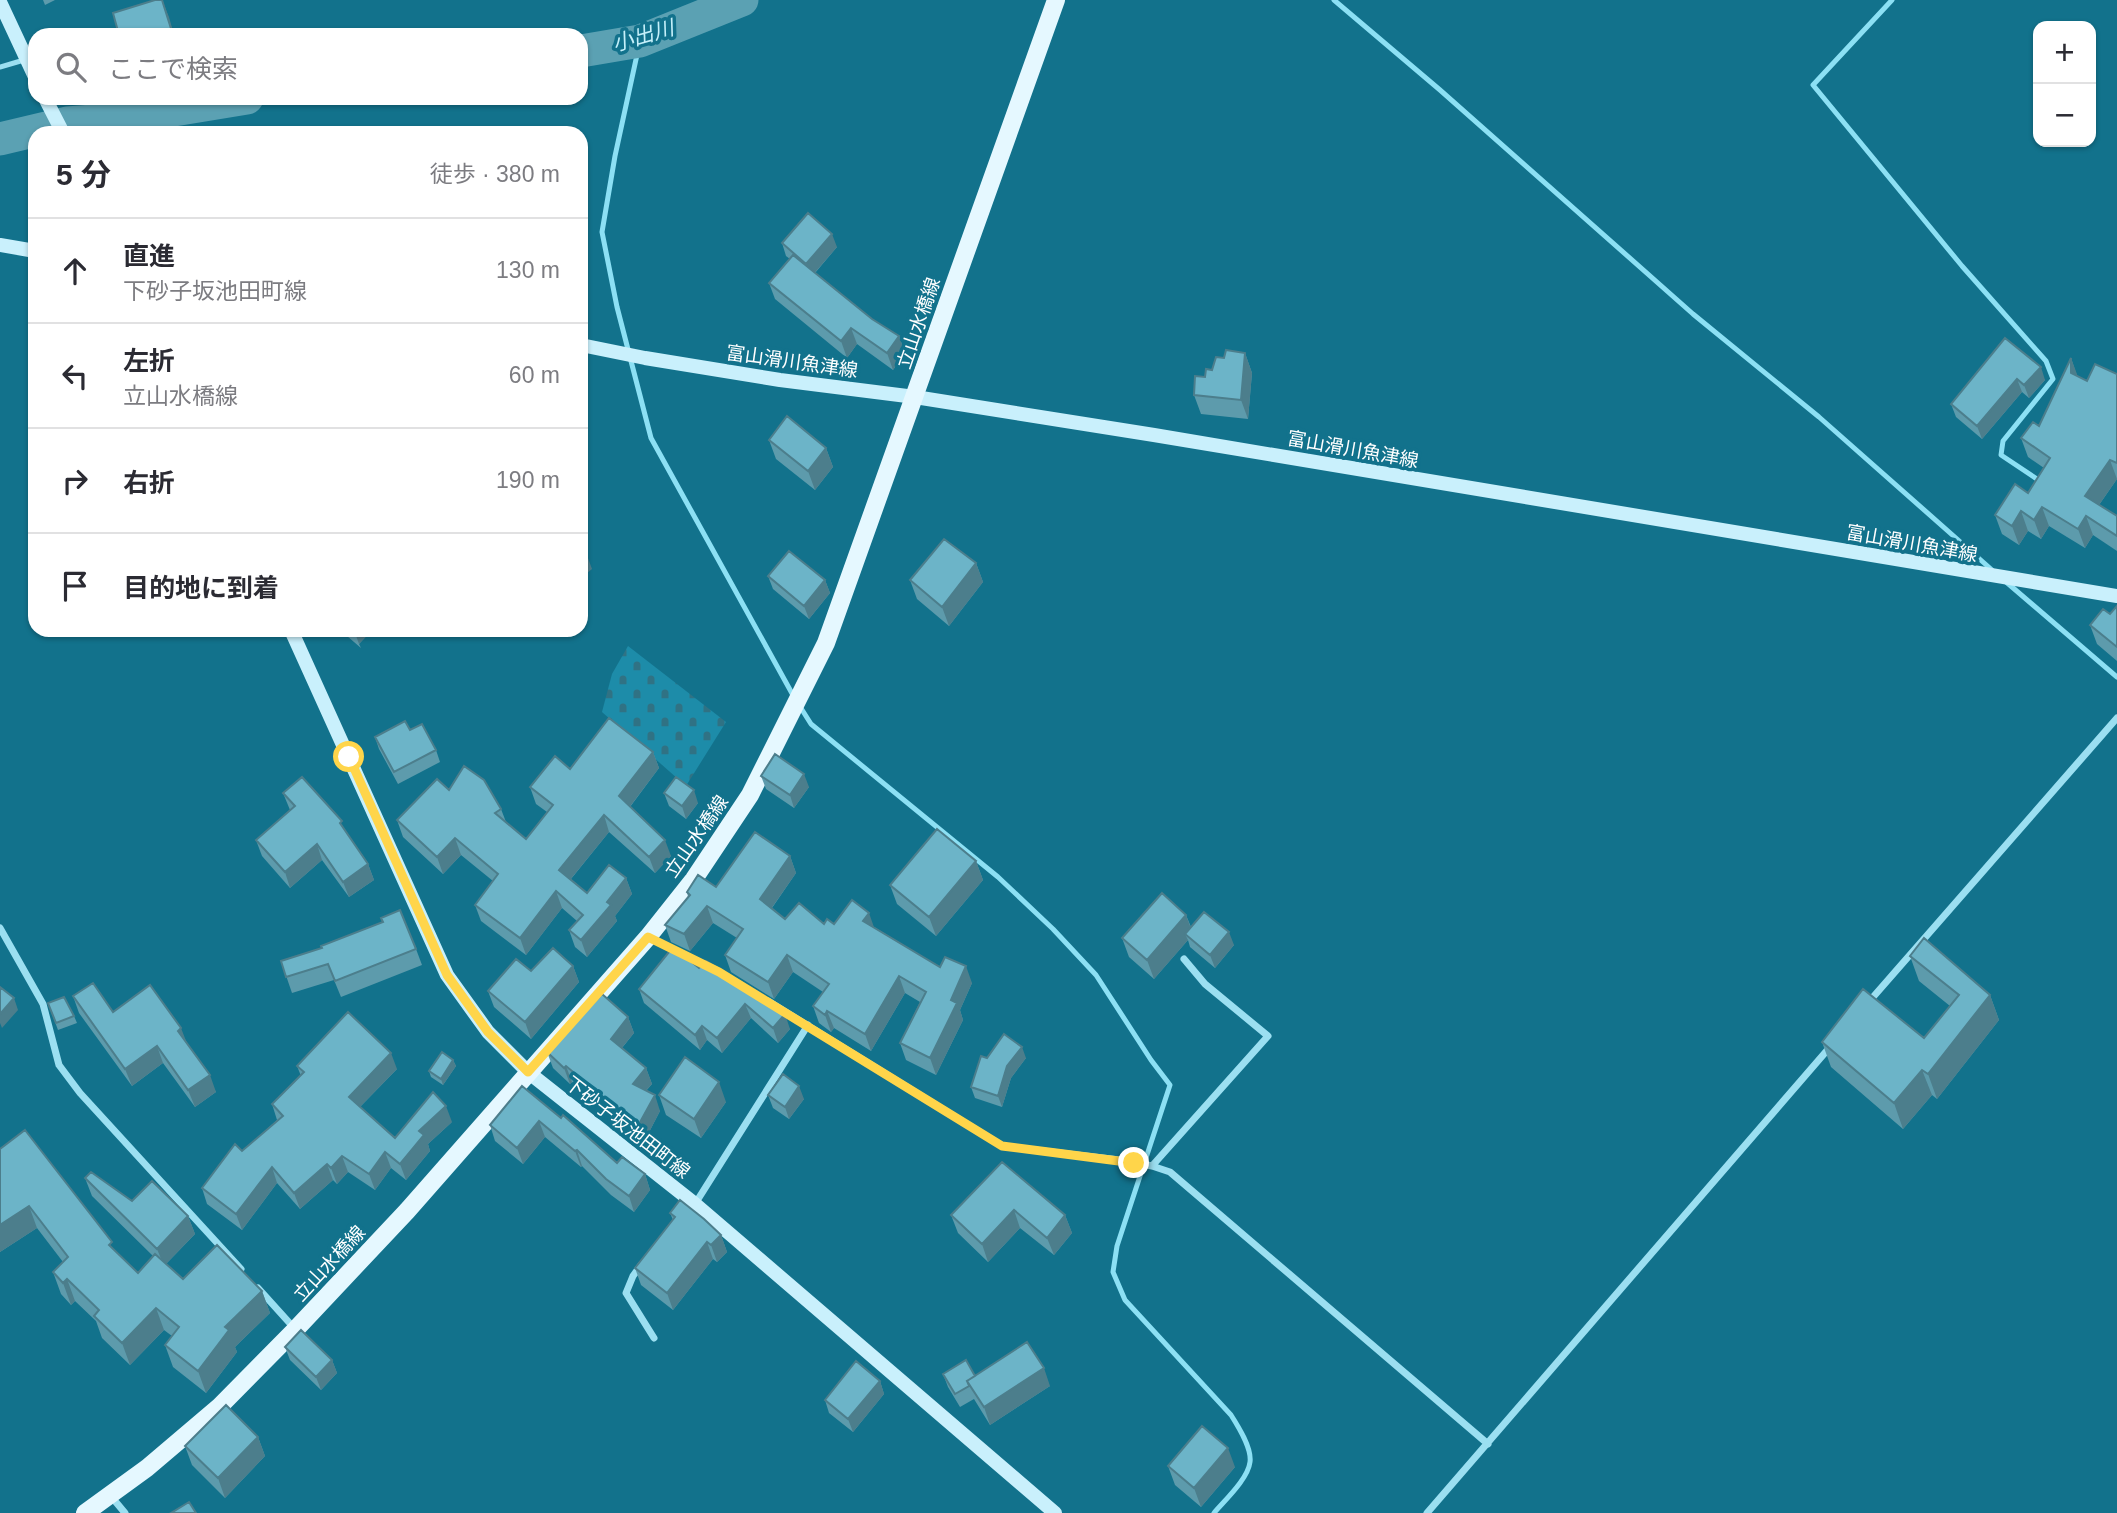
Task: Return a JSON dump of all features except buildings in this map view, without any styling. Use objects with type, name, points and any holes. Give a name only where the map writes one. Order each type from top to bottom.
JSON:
[{"type":"main road","name":"立山水橋線","points":[[85,1513],[147,1468],[220,1406],[407,1211],[648,937],[694,879],[750,795],[826,643],[1056,0]]},
{"type":"main road","points":[[0,2],[28,63]]},
{"type":"main road","points":[[49,105],[59,126]]},
{"type":"main road","points":[[0,245],[28,250]]},
{"type":"main road","name":"富山滑川魚津線","points":[[588,346],[780,380],[915,397],[1180,439],[2117,596]]},
{"type":"main road","name":"下砂子坂池田町線","points":[[294,637],[447,975],[488,1032],[528,1072],[1055,1513]]},
{"type":"street","points":[[1858,1014],[2117,718]]},
{"type":"street","points":[[0,928],[43,1004],[59,1065],[79,1093],[296,1329]]},
{"type":"street","points":[[648,937],[719,972]]},
{"type":"street","points":[[1152,1166],[1268,1036],[1205,984],[1184,959]]},
{"type":"street","points":[[764,999],[1002,1146],[1152,1166],[1170,1172],[1488,1444]]},
{"type":"street","points":[[687,1204],[808,1025]]},
{"type":"street","points":[[1427,1513],[1831,1045]]},
{"type":"street","points":[[649,1254],[633,1276],[626,1293],[654,1338]]},
{"type":"street","points":[[110,1495],[125,1513]]},
{"type":"lane","points":[[0,67],[26,59]]},
{"type":"green space","points":[[628,646],[726,722],[686,786],[602,712],[612,674]]},
{"type":"waterway","name":"小出川","points":[[588,50],[640,41],[742,0]]},
{"type":"waterway","points":[[1334,0],[1693,314],[1819,417],[1992,570]]},
{"type":"waterway","points":[[1892,0],[1813,85],[1962,266],[2046,361],[2053,379],[2003,441],[2001,455],[2043,483]]},
{"type":"waterway","points":[[640,41],[602,232],[617,307],[651,438],[794,697]]},
{"type":"waterway","name":"小出川","points":[[54,126],[204,105]]},
{"type":"waterway","name":"小出川","points":[[0,139],[28,132]]},
{"type":"waterway","points":[[2005,581],[2117,677]]},
{"type":"waterway","points":[[799,705],[811,724],[998,877],[1053,929],[1096,975],[1170,1085],[1117,1246],[1113,1272],[1125,1300],[1231,1415],[1247,1444],[1250,1456],[1248,1469],[1214,1513]]},
{"type":"route","points":[[349,757],[447,975],[488,1032],[528,1072],[648,937],[719,972],[1002,1146],[1134,1163]]}]
